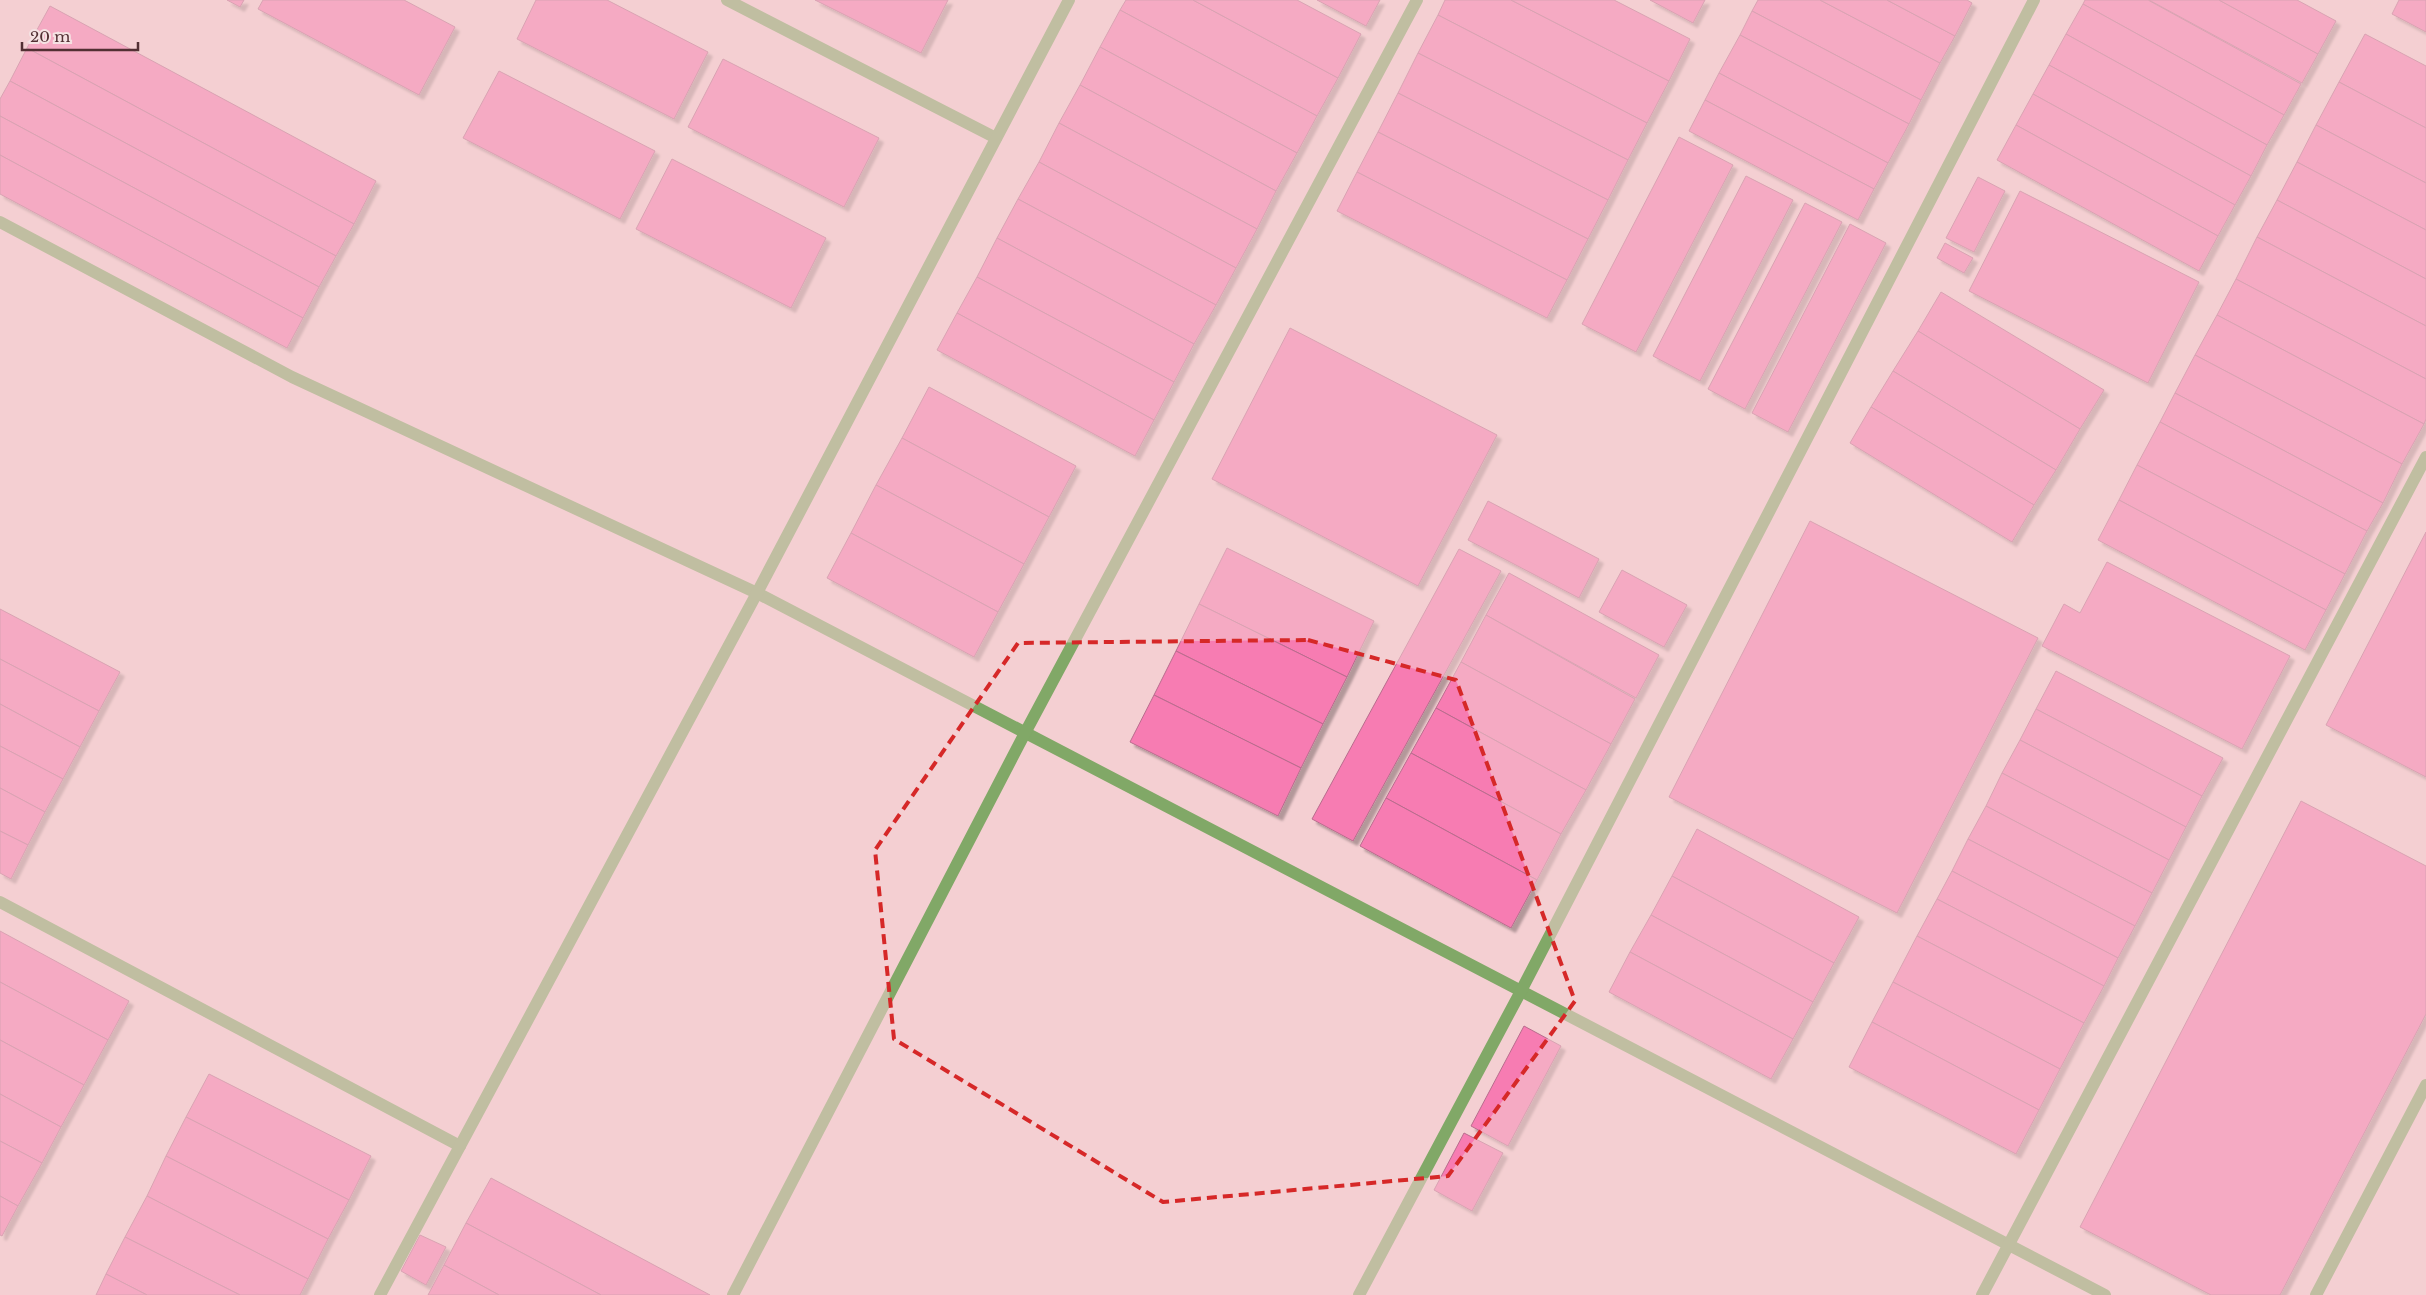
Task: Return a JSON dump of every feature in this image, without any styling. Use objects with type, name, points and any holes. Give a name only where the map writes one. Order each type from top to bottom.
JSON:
[{"type":"lane","points":[[728,0],[996,138]]},
{"type":"lane","points":[[380,1295],[757,593],[1069,0]]},
{"type":"lane","points":[[733,1295],[1025,733],[1417,0]]},
{"type":"lane","points":[[1360,1295],[1521,991],[2034,0]]},
{"type":"lane","points":[[0,222],[292,377],[757,593],[2105,1295]]},
{"type":"lane","points":[[1982,1295],[2426,457]]},
{"type":"lane","points":[[0,902],[460,1146]]},
{"type":"lane","points":[[2316,1295],[2426,1086]]},
{"type":"highlighted area","points":[[1308,640],[1456,680],[1575,1001],[1448,1176],[1163,1202],[894,1039],[875,850],[1018,643]]},
{"type":"building","points":[[227,0],[244,0],[240,7]]},
{"type":"building","points":[[263,0],[404,0],[455,27],[419,95],[258,9]]},
{"type":"building","points":[[536,0],[607,0],[708,52],[674,119],[517,39]]},
{"type":"building","points":[[815,0],[948,0],[921,53]]},
{"type":"building","points":[[1126,0],[1193,0],[1338,78],[1317,116],[1120,10]]},
{"type":"building","points":[[1193,0],[1297,0],[1361,34],[1338,78]]},
{"type":"building","points":[[1317,0],[1380,0],[1366,26]]},
{"type":"building","points":[[1445,0],[1511,0],[1669,81],[1647,123],[1438,15]]},
{"type":"building","points":[[1511,0],[1614,0],[1690,39],[1669,81]]},
{"type":"building","points":[[1650,0],[1705,0],[1693,23]]},
{"type":"building","points":[[1758,0],[1820,0],[1940,63],[1921,100],[1752,11]]},
{"type":"building","points":[[1820,0],[1887,0],[1955,36],[1940,63]]},
{"type":"building","points":[[1887,0],[1967,0],[1972,3],[1955,36]]},
{"type":"building","points":[[2085,0],[2148,0],[2301,84],[2284,115],[2083,4]]},
{"type":"building","points":[[2149,0],[2219,0],[2318,54],[2302,83]]},
{"type":"building","points":[[2219,0],[2297,0],[2336,21],[2318,54]]},
{"type":"building","points":[[2399,0],[2426,0],[2426,32],[2392,14]]},
{"type":"building","points":[[2083,4],[2284,115],[2267,145],[2066,34]]},
{"type":"building","points":[[50,6],[376,181],[354,224],[27,48]]},
{"type":"building","points":[[1120,10],[1317,116],[1297,153],[1100,47]]},
{"type":"building","points":[[1752,11],[1921,100],[1909,124],[1740,35]]},
{"type":"building","points":[[1438,15],[1647,123],[1628,160],[1418,53]]},
{"type":"building","points":[[2066,34],[2267,145],[2251,176],[2049,65]]},
{"type":"building","points":[[2365,34],[2426,66],[2426,128],[2339,82]]},
{"type":"building","points":[[1740,35],[1909,124],[1888,163],[1719,73]]},
{"type":"building","points":[[1100,47],[1297,153],[1276,191],[1080,85]]},
{"type":"building","points":[[27,48],[354,224],[336,256],[10,81]]},
{"type":"building","points":[[1418,53],[1628,160],[1608,200],[1398,93]]},
{"type":"building","points":[[723,59],[879,138],[844,207],[688,127]]},
{"type":"building","points":[[2049,65],[2251,176],[2235,205],[2033,94]]},
{"type":"building","points":[[499,71],[655,151],[620,219],[463,138]]},
{"type":"building","points":[[1719,73],[1888,163],[1874,189],[1705,100]]},
{"type":"building","points":[[10,81],[336,256],[319,287],[0,116],[0,99]]},
{"type":"building","points":[[2339,82],[2426,128],[2426,183],[2316,125]]},
{"type":"building","points":[[1080,85],[1276,191],[1257,229],[1059,123]]},
{"type":"building","points":[[1398,93],[1608,200],[1588,239],[1378,132]]},
{"type":"building","points":[[2033,94],[2235,205],[2218,236],[2016,125]]},
{"type":"building","points":[[1705,100],[1874,189],[1858,220],[1689,131]]},
{"type":"building","points":[[0,116],[319,287],[303,318],[0,155]]},
{"type":"building","points":[[1059,123],[1257,229],[1236,268],[1039,162]]},
{"type":"building","points":[[2016,125],[2218,236],[2199,271],[1997,160]]},
{"type":"building","points":[[2316,125],[2426,183],[2426,230],[2297,162]]},
{"type":"building","points":[[1378,132],[1588,239],[1567,280],[1357,172]]},
{"type":"building","points":[[1679,137],[1733,165],[1636,352],[1582,324]]},
{"type":"building","points":[[0,155],[303,318],[287,348],[0,194]]},
{"type":"building","points":[[672,159],[826,238],[791,308],[636,229]]},
{"type":"building","points":[[1039,162],[1236,268],[1216,305],[1018,199]]},
{"type":"building","points":[[2297,162],[2426,230],[2426,279],[2277,200]]},
{"type":"building","points":[[1357,172],[1567,280],[1547,318],[1337,211]]},
{"type":"building","points":[[1746,176],[1793,200],[1700,381],[1653,356]]},
{"type":"building","points":[[1978,177],[2005,191],[1974,252],[1946,238]]},
{"type":"building","points":[[2020,191],[2199,282],[2148,383],[1969,291]]},
{"type":"building","points":[[1018,199],[1216,305],[1194,344],[997,238]]},
{"type":"building","points":[[2277,200],[2426,279],[2426,326],[2257,237]]},
{"type":"building","points":[[1805,203],[1842,222],[1745,409],[1708,389]]},
{"type":"building","points":[[1850,224],[1886,243],[1788,432],[1752,413]]},
{"type":"building","points":[[2257,237],[2426,326],[2426,379],[2236,279]]},
{"type":"building","points":[[997,238],[1194,344],[1174,382],[977,277]]},
{"type":"building","points":[[1945,243],[1973,258],[1964,273],[1937,258]]},
{"type":"building","points":[[977,277],[1174,382],[1154,420],[957,313]]},
{"type":"building","points":[[2236,279],[2426,379],[2426,419],[2424,424],[2217,315]]},
{"type":"building","points":[[1941,292],[2104,390],[2080,429],[1918,331]]},
{"type":"building","points":[[957,313],[1154,420],[1135,456],[937,350]]},
{"type":"building","points":[[2217,315],[2424,424],[2402,464],[2195,355]]},
{"type":"building","points":[[1290,328],[1497,435],[1418,586],[1212,479]]},
{"type":"building","points":[[1918,331],[2080,429],[2056,470],[1893,371]]},
{"type":"building","points":[[2195,355],[2402,464],[2383,503],[2175,393]]},
{"type":"building","points":[[1893,371],[2056,470],[2034,505],[1871,407]]},
{"type":"building","points":[[929,387],[1076,466],[1049,517],[902,438]]},
{"type":"building","points":[[2175,393],[2383,503],[2367,531],[2160,422]]},
{"type":"building","points":[[1871,407],[2034,505],[2012,542],[1850,443]]},
{"type":"building","points":[[2160,422],[2367,531],[2345,574],[2137,465]]},
{"type":"building","points":[[902,438],[1049,517],[1024,564],[876,485]]},
{"type":"building","points":[[2137,465],[2345,574],[2326,610],[2119,500]]},
{"type":"building","points":[[876,485],[1024,564],[998,612],[851,533]]},
{"type":"building","points":[[2119,500],[2326,610],[2305,650],[2098,540]]},
{"type":"building","points":[[1488,501],[1599,559],[1579,598],[1468,540]]},
{"type":"building","points":[[1810,521],[2038,638],[1897,913],[1669,797]]},
{"type":"building","points":[[2426,532],[2426,777],[2326,725]]},
{"type":"building","points":[[851,533],[998,612],[974,657],[827,578]]},
{"type":"building","points":[[1227,548],[1374,621],[1347,677],[1199,604]]},
{"type":"building","points":[[1459,549],[1501,571],[1353,841],[1312,819]]},
{"type":"building","points":[[2107,562],[2290,656],[2242,749],[2042,646],[2064,604],[2080,613]]},
{"type":"building","points":[[1622,570],[1687,605],[1664,647],[1599,612]]},
{"type":"building","points":[[1509,573],[1659,655],[1636,698],[1486,615]]},
{"type":"building","points":[[1199,604],[1347,677],[1323,724],[1176,651]]},
{"type":"building","points":[[0,609],[120,672],[99,711],[0,659]]},
{"type":"building","points":[[1486,615],[1635,699],[1611,744],[1461,662]]},
{"type":"building","points":[[1176,651],[1323,724],[1301,768],[1154,695]]},
{"type":"building","points":[[0,659],[99,711],[80,747],[0,704]]},
{"type":"building","points":[[1461,662],[1611,744],[1586,790],[1436,708]]},
{"type":"building","points":[[2056,671],[2223,758],[2202,796],[2036,709]]},
{"type":"building","points":[[1154,695],[1301,768],[1278,816],[1130,742]]},
{"type":"building","points":[[0,704],[80,747],[63,779],[0,746]]},
{"type":"building","points":[[1436,708],[1586,790],[1561,834],[1411,753]]},
{"type":"building","points":[[2036,709],[2202,796],[2186,827],[2020,740]]},
{"type":"building","points":[[2020,740],[2186,827],[2169,860],[2002,773]]},
{"type":"building","points":[[0,746],[63,779],[45,812],[0,788]]},
{"type":"building","points":[[1411,753],[1561,834],[1537,880],[1386,798]]},
{"type":"building","points":[[2002,773],[2169,860],[2152,893],[1986,806]]},
{"type":"building","points":[[0,788],[45,812],[28,845],[0,831]]},
{"type":"building","points":[[1386,798],[1537,880],[1511,928],[1360,846]]},
{"type":"building","points":[[2301,801],[2426,866],[2426,1014],[2280,1295],[2211,1295],[2080,1227]]},
{"type":"building","points":[[1986,806],[2152,893],[2135,926],[1968,839]]},
{"type":"building","points":[[1697,829],[1859,917],[1834,963],[1672,876]]},
{"type":"building","points":[[0,831],[28,845],[11,879],[0,873]]},
{"type":"building","points":[[1968,839],[2135,926],[2118,958],[1952,871]]},
{"type":"building","points":[[1952,871],[2118,958],[2104,986],[1937,899]]},
{"type":"building","points":[[1672,876],[1834,963],[1813,1002],[1651,915]]},
{"type":"building","points":[[1937,899],[2104,986],[2084,1023],[1917,936]]},
{"type":"building","points":[[1651,915],[1813,1002],[1793,1039],[1630,952]]},
{"type":"building","points":[[0,931],[129,1001],[108,1040],[0,982]]},
{"type":"building","points":[[1917,936],[2084,1023],[2060,1069],[1893,982]]},
{"type":"building","points":[[1630,952],[1793,1039],[1771,1079],[1609,992]]},
{"type":"building","points":[[0,982],[108,1040],[84,1085],[0,1040]]},
{"type":"building","points":[[1893,982],[2060,1069],[2039,1110],[1872,1022]]},
{"type":"building","points":[[1872,1022],[2039,1110],[2016,1154],[1849,1067]]},
{"type":"building","points":[[1524,1026],[1561,1046],[1508,1146],[1471,1126]]},
{"type":"building","points":[[0,1040],[84,1085],[61,1127],[0,1094]]},
{"type":"building","points":[[209,1074],[371,1156],[349,1200],[186,1117]]},
{"type":"building","points":[[0,1094],[61,1127],[42,1163],[0,1141]]},
{"type":"building","points":[[186,1117],[349,1200],[328,1239],[166,1156]]},
{"type":"building","points":[[1464,1133],[1503,1153],[1472,1211],[1434,1190]]},
{"type":"building","points":[[0,1141],[42,1163],[18,1206],[0,1196]]},
{"type":"building","points":[[166,1156],[328,1239],[308,1279],[147,1196]]},
{"type":"building","points":[[491,1178],[710,1295],[601,1295],[466,1223]]},
{"type":"building","points":[[0,1196],[18,1206],[2,1236],[0,1235]]},
{"type":"building","points":[[147,1196],[308,1279],[300,1295],[240,1295],[125,1237]]},
{"type":"building","points":[[466,1223],[601,1295],[499,1295],[444,1265]]},
{"type":"building","points":[[420,1235],[446,1247],[426,1285],[401,1271]]},
{"type":"building","points":[[125,1237],[240,1295],[147,1295],[106,1274]]},
{"type":"building","points":[[444,1265],[499,1295],[428,1295]]},
{"type":"building","points":[[106,1274],[147,1295],[96,1295]]}]
